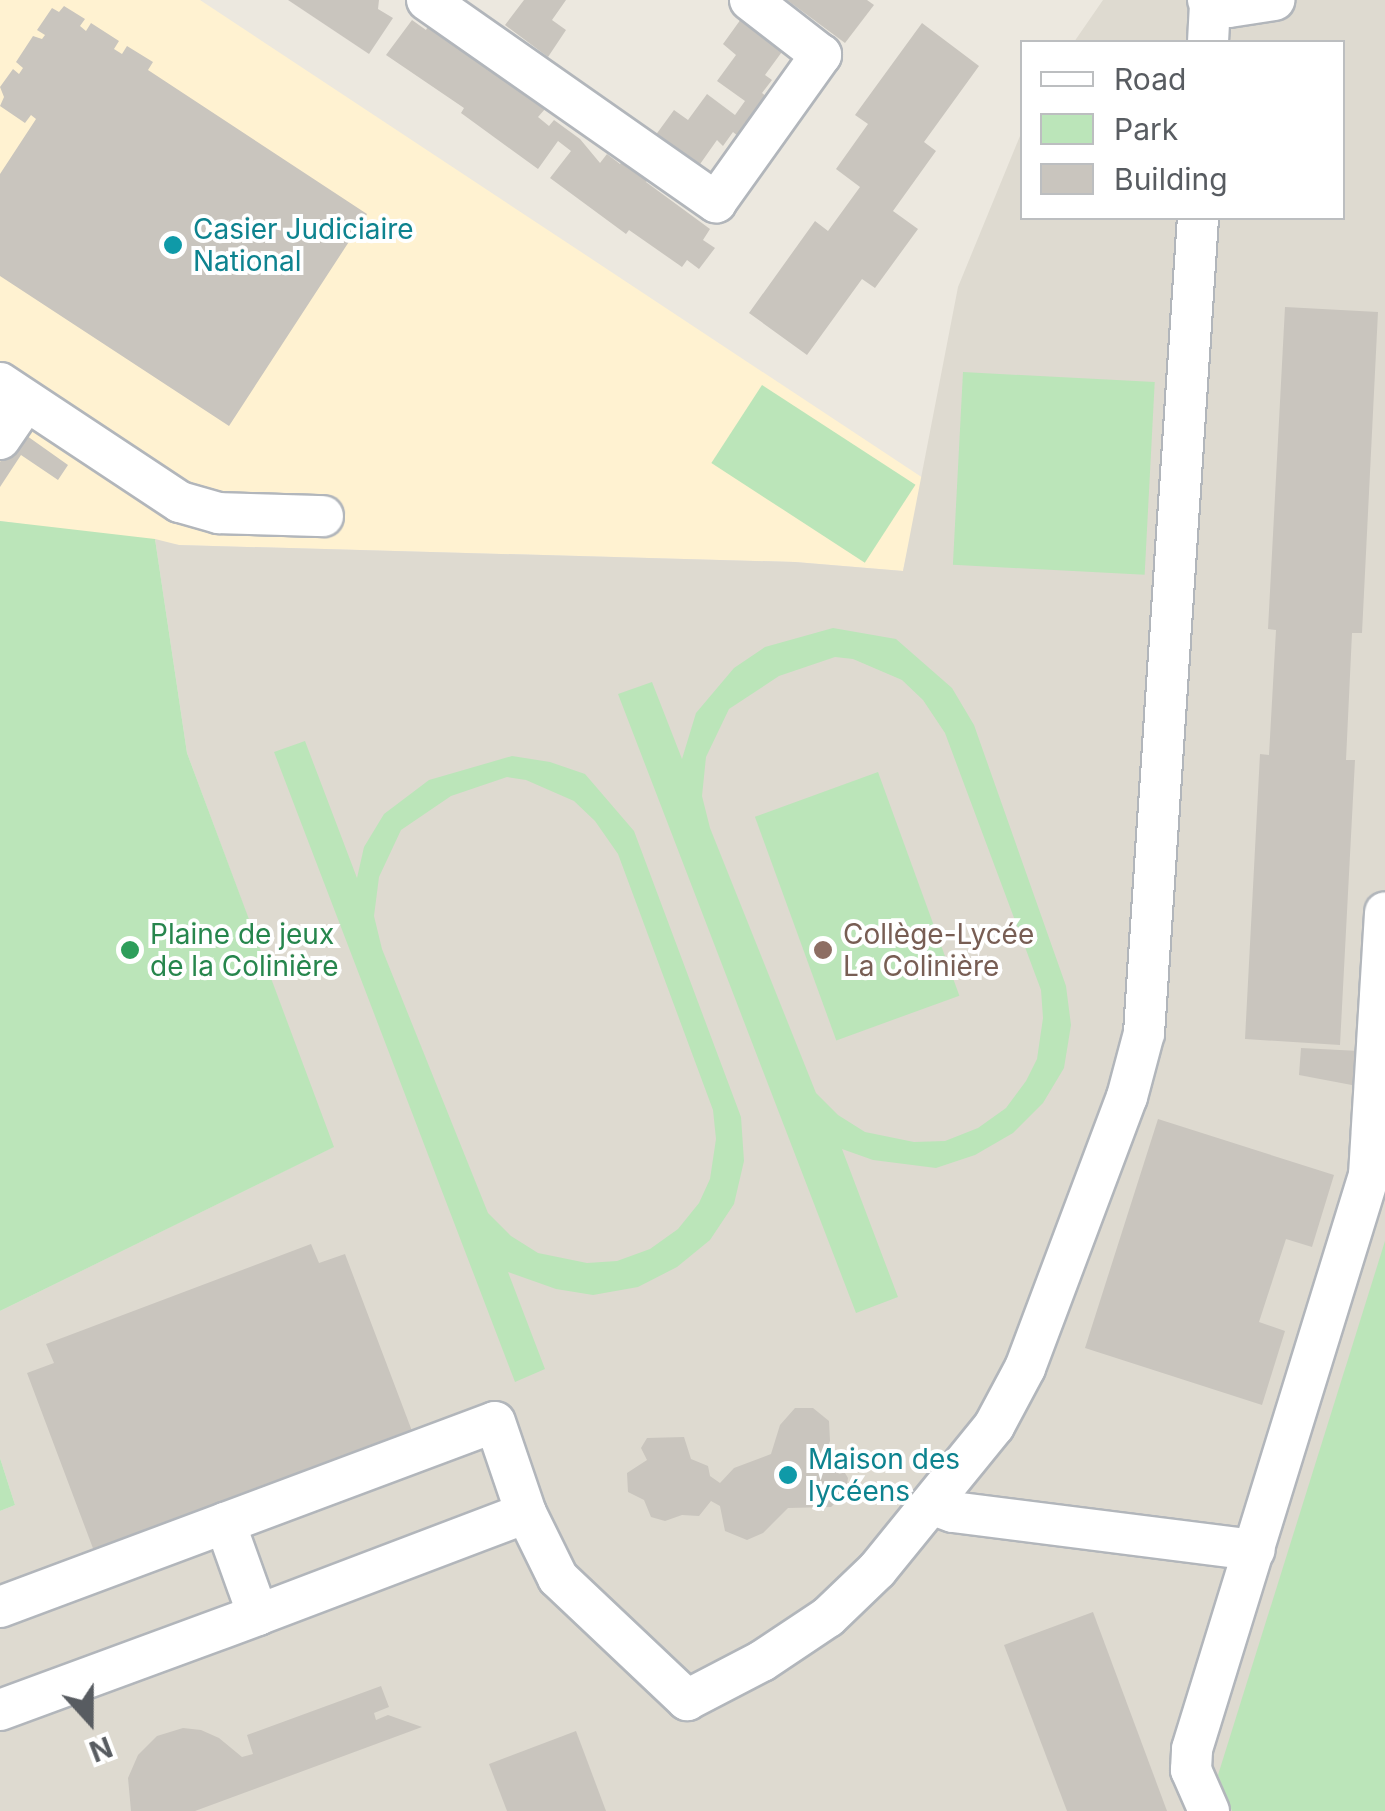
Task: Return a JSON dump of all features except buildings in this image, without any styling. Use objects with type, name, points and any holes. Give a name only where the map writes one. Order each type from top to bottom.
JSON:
[{"type":"street","points":[[449,6],[716,202],[822,56],[750,0]]},
{"type":"street","points":[[1209,15],[1230,6],[1274,0]]},
{"type":"street","points":[[0,1607],[495,1422],[526,1513],[558,1578],[687,1700],[762,1661],[828,1618],[877,1570],[994,1426],[1025,1368],[1127,1096],[1144,1033],[1198,220]]},
{"type":"street","points":[[0,440],[13,392],[155,488],[198,509],[323,516]]},
{"type":"street","points":[[1209,1811],[1191,1770],[1192,1749],[1369,1175],[1385,912]]},
{"type":"street","points":[[932,1504],[953,1512],[1255,1550]]},
{"type":"street","points":[[0,1710],[526,1513]]},
{"type":"street","points":[[225,1523],[258,1614]]},
{"type":"shaded area","name":"Casier Judiciaire National","points":[[0,0],[200,0],[923,478],[903,571],[795,562],[179,545],[0,521]]},
{"type":"shaded area","name":"Collège-Lycée La Colinière","points":[[1103,0],[1385,0],[1385,1811],[0,1811],[0,1511],[15,1505],[0,1458],[0,1311],[333,1147],[187,753],[155,539],[179,545],[795,562],[903,571],[958,287],[1020,136],[1020,220],[1345,220],[1345,40],[1075,40]]},
{"type":"green space","points":[[963,372],[1155,382],[1145,575],[953,565]]},
{"type":"green space","points":[[762,385],[915,485],[865,563],[711,463]]},
{"type":"green space","name":"Plaine de jeux de la Colinière","points":[[0,521],[155,539],[187,753],[334,1147],[0,1311]]},
{"type":"green space","points":[[833,628],[896,639],[952,688],[974,725],[1066,986],[1071,1025],[1064,1068],[1043,1103],[1013,1133],[975,1155],[936,1168],[873,1160],[842,1149],[898,1297],[856,1313],[618,694],[652,682],[682,759],[696,713],[734,668],[765,647]],"holes":[[[835,657],[853,659],[902,680],[923,700],[945,733],[1041,990],[1043,1018],[1037,1059],[1026,1081],[1006,1108],[978,1128],[945,1141],[914,1142],[865,1132],[838,1115],[816,1093],[710,828],[702,796],[706,757],[729,709],[779,676]]]},
{"type":"green space","points":[[305,741],[357,878],[364,847],[384,814],[429,780],[512,756],[550,762],[585,774],[634,831],[741,1117],[744,1161],[734,1204],[710,1240],[677,1267],[638,1287],[593,1295],[556,1289],[508,1272],[545,1369],[515,1382],[274,752]],"holes":[[[507,777],[526,780],[574,801],[595,821],[618,854],[713,1110],[716,1139],[710,1179],[699,1203],[678,1229],[650,1249],[617,1261],[587,1263],[538,1253],[511,1236],[488,1213],[382,949],[374,916],[379,877],[401,830],[451,796]]]},
{"type":"green space","points":[[878,772],[959,996],[836,1040],[755,817]]},
{"type":"green space","points":[[1385,1241],[1385,1811],[1232,1811],[1218,1775]]},
{"type":"green space","points":[[0,1458],[15,1505],[0,1511]]},
{"type":"place","name":"Casier Judiciaire National","points":[[173,245]]},
{"type":"place","name":"Plaine de jeux de la Colinière","points":[[130,950]]},
{"type":"place","name":"Collège-Lycée La Colinière","points":[[823,950]]},
{"type":"place","name":"Maison des lycéens","points":[[788,1475]]}]
